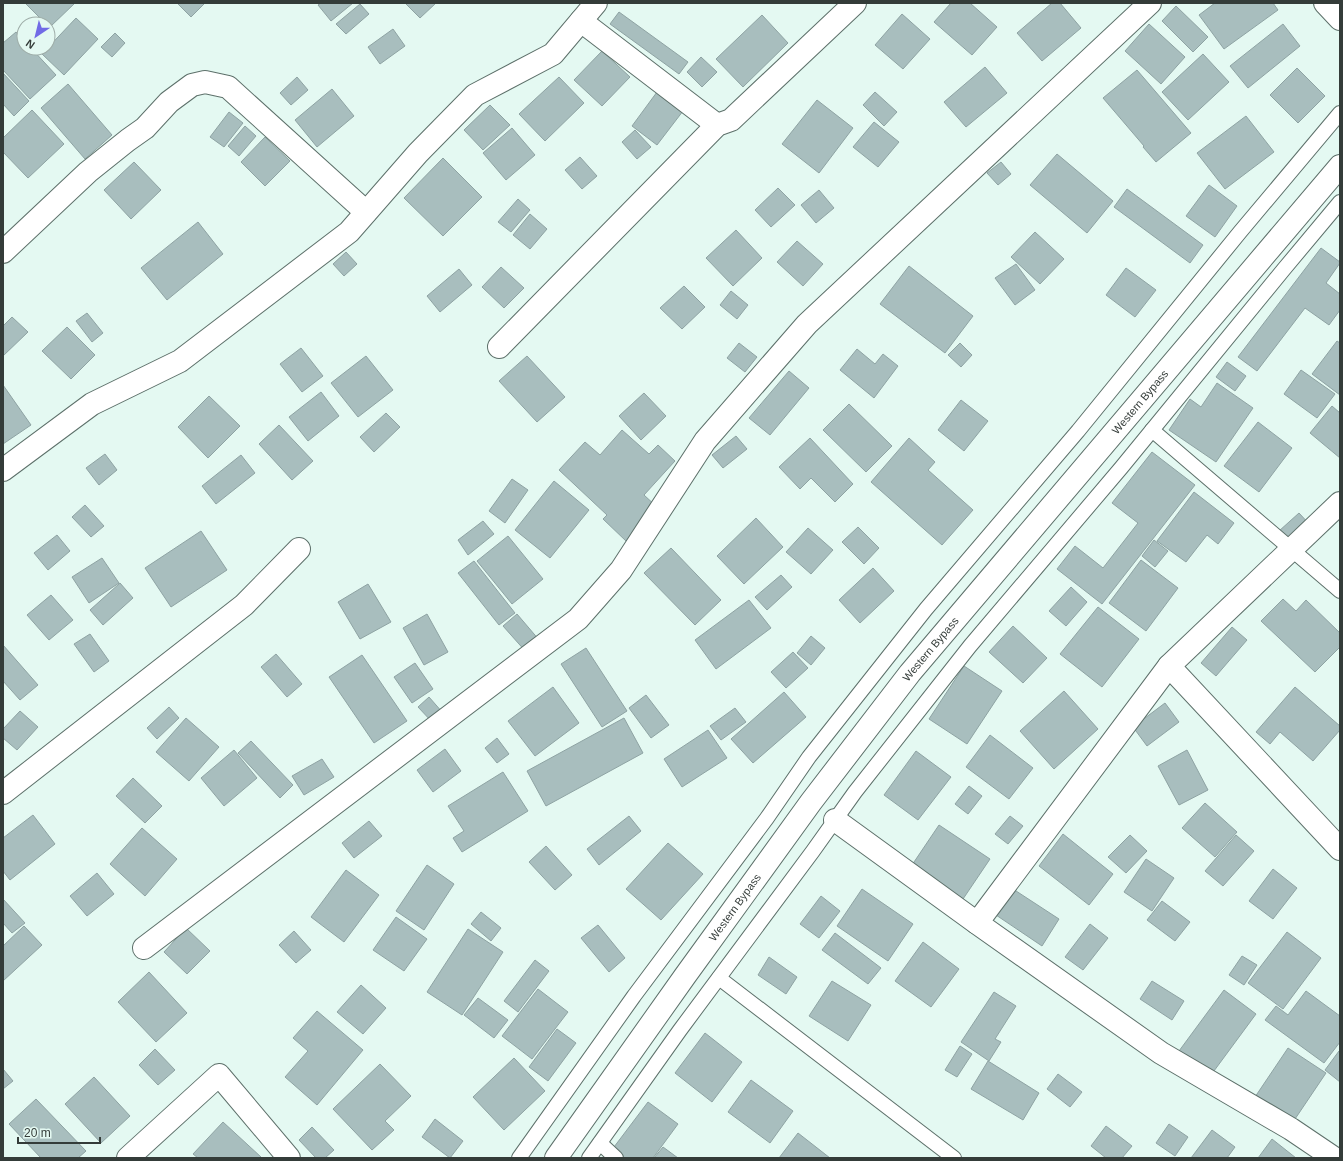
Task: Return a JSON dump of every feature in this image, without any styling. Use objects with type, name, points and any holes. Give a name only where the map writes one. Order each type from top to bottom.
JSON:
[{"type":"street","points":[[3,470],[92,404],[180,361],[348,232],[418,153],[475,95],[553,54],[596,3]]},
{"type":"street","points":[[499,347],[717,125],[731,120],[855,3]]},
{"type":"street","points":[[144,948],[578,619],[621,570],[705,441],[807,324],[1150,3]]},
{"type":"street","points":[[1325,3],[1340,19]]},
{"type":"street","points":[[581,21],[717,125]]},
{"type":"street","points":[[3,252],[88,172],[145,128],[169,102],[192,85],[205,82],[228,87],[366,212]]},
{"type":"street","name":"Western Bypass","points":[[556,1158],[690,969],[812,802],[910,673],[1340,166]]},
{"type":"street","points":[[977,923],[1169,666],[1340,503]]},
{"type":"street","points":[[3,792],[244,605],[299,549]]},
{"type":"street","points":[[1169,666],[1340,850]]},
{"type":"street","points":[[835,820],[1161,1054],[1290,1129],[1334,1158]]},
{"type":"street","points":[[128,1158],[219,1075],[289,1158]]},
{"type":"lane","points":[[519,1158],[634,996],[767,818],[809,757],[926,609],[1078,431],[1235,238],[1340,113]]},
{"type":"lane","points":[[589,1158],[680,1030],[720,978],[855,792],[970,646],[1116,474],[1284,268],[1340,202]]},
{"type":"lane","points":[[1152,430],[1340,591]]},
{"type":"lane","points":[[720,978],[954,1158]]},
{"type":"lane","points":[[600,1143],[616,1158]]},
{"type":"building","points":[[25,3],[75,3],[56,21],[56,16],[38,16]]},
{"type":"building","points":[[177,3],[205,3],[191,17]]},
{"type":"building","points":[[321,3],[353,3],[331,21],[318,5]]},
{"type":"building","points":[[405,3],[436,3],[420,18]]},
{"type":"building","points":[[951,3],[970,3],[997,27],[972,55],[934,22]]},
{"type":"building","points":[[1052,3],[1060,3],[1081,28],[1042,61],[1017,33]]},
{"type":"building","points":[[1215,3],[1273,3],[1278,10],[1224,49],[1199,15]]},
{"type":"building","points":[[360,4],[369,14],[346,34],[336,24]]},
{"type":"building","points":[[1176,6],[1208,37],[1193,52],[1162,21]]},
{"type":"building","points":[[619,12],[688,62],[679,74],[610,24]]},
{"type":"building","points":[[902,14],[930,39],[903,69],[875,45]]},
{"type":"building","points":[[762,15],[788,43],[743,87],[716,59]]},
{"type":"building","points":[[76,18],[98,39],[64,75],[44,56],[56,56],[56,39]]},
{"type":"building","points":[[1149,24],[1185,57],[1161,84],[1125,51]]},
{"type":"building","points":[[1283,24],[1300,46],[1248,88],[1230,66]]},
{"type":"building","points":[[393,29],[405,46],[380,64],[368,47]]},
{"type":"building","points":[[16,32],[16,56],[38,56],[56,75],[30,99],[3,70],[3,43]]},
{"type":"building","points":[[115,33],[125,43],[112,57],[101,47]]},
{"type":"building","points":[[602,51],[630,77],[602,106],[574,80]]},
{"type":"building","points":[[1203,54],[1229,82],[1188,120],[1162,92]]},
{"type":"building","points":[[701,57],[717,72],[702,87],[687,72]]},
{"type":"building","points":[[985,67],[1007,93],[966,127],[944,102]]},
{"type":"building","points":[[1297,68],[1325,96],[1298,123],[1270,95]]},
{"type":"building","points":[[1137,70],[1191,133],[1156,162],[1103,98]]},
{"type":"building","points":[[3,73],[29,101],[14,116],[3,104]]},
{"type":"building","points":[[297,77],[308,90],[291,105],[280,93]]},
{"type":"building","points":[[559,77],[584,103],[545,141],[519,114]]},
{"type":"building","points":[[68,84],[112,135],[85,159],[41,108]]},
{"type":"building","points":[[332,89],[354,116],[317,147],[295,120]]},
{"type":"building","points":[[657,92],[683,111],[657,145],[632,126]]},
{"type":"building","points":[[875,92],[897,112],[884,126],[863,105]]},
{"type":"building","points":[[817,100],[853,128],[819,173],[782,144]]},
{"type":"building","points":[[490,105],[510,125],[483,150],[464,130]]},
{"type":"building","points":[[32,110],[64,144],[28,178],[3,152],[3,138]]},
{"type":"building","points":[[229,112],[243,123],[224,147],[210,137]]},
{"type":"building","points":[[1246,116],[1274,152],[1225,189],[1197,153]]},
{"type":"building","points":[[874,122],[899,142],[878,167],[853,147]]},
{"type":"building","points":[[245,126],[256,136],[239,156],[228,146]]},
{"type":"building","points":[[512,128],[535,155],[506,180],[483,153]]},
{"type":"building","points":[[635,130],[651,147],[637,159],[622,142]]},
{"type":"building","points":[[265,137],[290,161],[265,186],[241,162]]},
{"type":"building","points":[[1057,154],[1113,201],[1087,233],[1030,185]]},
{"type":"building","points":[[580,157],[597,176],[582,189],[565,170]]},
{"type":"building","points":[[443,158],[482,197],[443,236],[404,198]]},
{"type":"building","points":[[134,162],[161,190],[131,219],[104,190]]},
{"type":"building","points":[[1001,162],[1011,174],[998,185],[987,173]]},
{"type":"building","points":[[1209,185],[1237,206],[1215,237],[1186,216]]},
{"type":"building","points":[[778,188],[795,205],[771,227],[755,210]]},
{"type":"building","points":[[1127,189],[1203,245],[1190,263],[1114,207]]},
{"type":"building","points":[[819,190],[834,208],[816,223],[801,205]]},
{"type":"building","points":[[518,199],[530,210],[511,232],[498,222]]},
{"type":"building","points":[[530,214],[547,229],[530,249],[513,235]]},
{"type":"building","points":[[198,222],[223,254],[167,300],[141,268]]},
{"type":"building","points":[[736,230],[762,258],[733,286],[706,258]]},
{"type":"building","points":[[1035,232],[1064,259],[1040,284],[1011,257]]},
{"type":"building","points":[[797,241],[823,264],[803,286],[777,262]]},
{"type":"building","points":[[1321,248],[1340,262],[1326,283],[1340,294],[1340,310],[1329,325],[1305,308],[1257,371],[1238,357]]},
{"type":"building","points":[[346,252],[357,264],[344,276],[333,264]]},
{"type":"building","points":[[1016,264],[1035,290],[1015,305],[995,278]]},
{"type":"building","points":[[909,266],[973,316],[945,353],[880,304]]},
{"type":"building","points":[[501,267],[524,288],[504,308],[482,287]]},
{"type":"building","points":[[1126,268],[1156,290],[1135,317],[1106,295]]},
{"type":"building","points":[[459,269],[472,285],[440,312],[427,296]]},
{"type":"building","points":[[684,286],[705,307],[682,329],[660,308]]},
{"type":"building","points":[[731,291],[748,305],[737,319],[720,305]]},
{"type":"building","points":[[87,313],[103,333],[92,342],[76,321]]},
{"type":"building","points":[[12,317],[28,332],[3,356],[3,326]]},
{"type":"building","points":[[67,327],[95,355],[71,379],[42,351]]},
{"type":"building","points":[[1337,341],[1340,343],[1340,395],[1312,374]]},
{"type":"building","points":[[739,343],[757,357],[745,372],[727,358]]},
{"type":"building","points":[[960,343],[972,355],[961,367],[948,355]]},
{"type":"building","points":[[301,348],[323,376],[302,392],[280,364]]},
{"type":"building","points":[[857,349],[875,364],[883,354],[898,366],[874,398],[840,370]]},
{"type":"building","points":[[366,356],[393,390],[358,417],[331,383]]},
{"type":"building","points":[[527,356],[565,397],[537,422],[499,381]]},
{"type":"building","points":[[1227,362],[1246,376],[1235,391],[1216,377]]},
{"type":"building","points":[[1301,370],[1335,394],[1317,418],[1284,394]]},
{"type":"building","points":[[789,371],[809,388],[770,435],[749,418]]},
{"type":"building","points":[[1217,383],[1253,408],[1216,462],[1169,430],[1190,399],[1201,407]]},
{"type":"building","points":[[3,385],[31,425],[3,444]]},
{"type":"building","points":[[321,392],[339,416],[308,441],[289,417]]},
{"type":"building","points":[[644,393],[666,416],[641,440],[619,416]]},
{"type":"building","points":[[209,396],[240,426],[208,458],[178,427]]},
{"type":"building","points":[[961,400],[988,421],[964,451],[938,430]]},
{"type":"building","points":[[849,404],[892,446],[866,472],[823,430]]},
{"type":"building","points":[[1332,406],[1340,413],[1340,458],[1310,433]]},
{"type":"building","points":[[386,413],[400,427],[374,452],[360,437]]},
{"type":"building","points":[[1258,422],[1292,448],[1259,492],[1224,466]]},
{"type":"building","points":[[279,425],[313,461],[292,480],[259,444]]},
{"type":"building","points":[[622,430],[649,454],[658,445],[675,461],[644,495],[657,507],[626,541],[603,519],[607,515],[559,470],[585,442],[600,455]]},
{"type":"building","points":[[736,436],[747,449],[723,468],[712,455]]},
{"type":"building","points":[[810,438],[853,484],[835,502],[811,478],[800,489],[779,467]]},
{"type":"building","points":[[909,438],[935,462],[928,470],[973,510],[942,545],[871,482]]},
{"type":"building","points":[[1152,452],[1195,485],[1102,604],[1057,569],[1075,546],[1103,568],[1138,523],[1112,503]]},
{"type":"building","points":[[105,454],[117,470],[99,485],[86,468]]},
{"type":"building","points":[[241,455],[255,473],[216,504],[202,486]]},
{"type":"building","points":[[512,479],[528,490],[505,523],[489,511]]},
{"type":"building","points":[[554,481],[589,510],[550,558],[515,530]]},
{"type":"building","points":[[1194,492],[1234,523],[1218,544],[1207,535],[1186,562],[1157,541]]},
{"type":"building","points":[[85,505],[104,526],[91,537],[72,517]]},
{"type":"building","points":[[1299,513],[1312,527],[1293,546],[1279,531]]},
{"type":"building","points":[[756,518],[783,547],[744,584],[717,556]]},
{"type":"building","points":[[483,521],[494,534],[468,555],[458,540]]},
{"type":"building","points":[[858,527],[879,548],[864,564],[842,542]]},
{"type":"building","points":[[808,528],[833,550],[811,574],[786,552]]},
{"type":"building","points":[[201,531],[227,570],[171,607],[145,568]]},
{"type":"building","points":[[57,535],[70,551],[48,570],[34,553]]},
{"type":"building","points":[[508,536],[543,579],[512,604],[477,561]]},
{"type":"building","points":[[1154,540],[1168,551],[1155,567],[1142,556]]},
{"type":"building","points":[[671,548],[721,600],[695,625],[644,573]]},
{"type":"building","points":[[102,558],[119,583],[89,603],[72,577]]},
{"type":"building","points":[[1141,560],[1178,588],[1146,631],[1109,603]]},
{"type":"building","points":[[474,561],[515,613],[499,625],[458,573]]},
{"type":"building","points":[[873,568],[894,591],[860,623],[839,600]]},
{"type":"building","points":[[781,575],[792,587],[767,610],[755,597]]},
{"type":"building","points":[[120,583],[133,598],[103,625],[90,610]]},
{"type":"building","points":[[368,584],[391,622],[360,639],[338,602]]},
{"type":"building","points":[[1071,587],[1087,602],[1066,626],[1049,611]]},
{"type":"building","points":[[51,595],[73,620],[49,640],[27,615]]},
{"type":"building","points":[[1283,599],[1296,611],[1306,600],[1340,633],[1340,647],[1315,672],[1261,621]]},
{"type":"building","points":[[749,600],[771,628],[716,669],[695,640]]},
{"type":"building","points":[[1098,607],[1139,639],[1102,687],[1060,654]]},
{"type":"building","points":[[427,614],[448,652],[424,665],[403,628]]},
{"type":"building","points":[[517,614],[540,641],[527,653],[503,626]]},
{"type":"building","points":[[1013,626],[1047,658],[1023,683],[989,652]]},
{"type":"building","points":[[1232,627],[1247,640],[1216,676],[1201,663]]},
{"type":"building","points":[[90,634],[109,661],[94,672],[74,644]]},
{"type":"building","points":[[811,636],[825,648],[811,665],[797,653]]},
{"type":"building","points":[[3,645],[38,685],[20,700],[3,681]]},
{"type":"building","points":[[586,648],[627,711],[602,727],[561,664]]},
{"type":"building","points":[[793,652],[808,668],[786,688],[771,672]]},
{"type":"building","points":[[276,654],[302,684],[287,697],[261,667]]},
{"type":"building","points":[[362,655],[407,721],[374,743],[329,677]]},
{"type":"building","points":[[415,663],[433,689],[412,703],[394,677]]},
{"type":"building","points":[[964,666],[1002,691],[967,744],[929,719]]},
{"type":"building","points":[[553,687],[579,723],[535,756],[508,721]]},
{"type":"building","points":[[1295,687],[1340,726],[1340,730],[1313,761],[1280,732],[1270,744],[1256,732]]},
{"type":"building","points":[[1064,691],[1098,729],[1054,769],[1020,731]]},
{"type":"building","points":[[784,692],[806,717],[753,763],[731,739]]},
{"type":"building","points":[[646,695],[669,725],[651,738],[629,708]]},
{"type":"building","points":[[429,697],[443,713],[433,723],[418,707]]},
{"type":"building","points":[[1165,703],[1179,722],[1147,746],[1133,727]]},
{"type":"building","points":[[169,707],[179,718],[157,739],[147,728]]},
{"type":"building","points":[[735,708],[746,722],[721,740],[710,726]]},
{"type":"building","points":[[20,711],[38,727],[17,750],[3,738],[3,729]]},
{"type":"building","points":[[186,718],[219,747],[189,781],[156,752]]},
{"type":"building","points":[[624,718],[643,753],[546,806],[527,771]]},
{"type":"building","points":[[708,730],[727,758],[682,787],[664,759]]},
{"type":"building","points":[[990,735],[1033,768],[1009,799],[966,767]]},
{"type":"building","points":[[497,738],[509,754],[497,763],[485,748]]},
{"type":"building","points":[[251,741],[293,785],[280,798],[238,753]]},
{"type":"building","points":[[445,749],[461,771],[433,792],[417,770]]},
{"type":"building","points":[[234,750],[257,778],[224,806],[201,778]]},
{"type":"building","points":[[1187,750],[1208,790],[1179,805],[1158,766]]},
{"type":"building","points":[[916,751],[951,777],[918,820],[884,795]]},
{"type":"building","points":[[322,759],[334,777],[304,795],[292,776]]},
{"type":"building","points":[[503,772],[528,811],[462,852],[453,838],[464,831],[448,806]]},
{"type":"building","points":[[133,778],[162,806],[145,823],[116,796]]},
{"type":"building","points":[[969,786],[982,796],[968,814],[955,804]]},
{"type":"building","points":[[1205,803],[1237,832],[1215,857],[1182,828]]},
{"type":"building","points":[[33,815],[55,844],[10,880],[3,871],[3,838]]},
{"type":"building","points":[[629,816],[641,831],[599,865],[587,849]]},
{"type":"building","points":[[1010,816],[1023,826],[1008,844],[995,834]]},
{"type":"building","points":[[369,821],[382,836],[354,858],[342,843]]},
{"type":"building","points":[[939,825],[990,859],[963,899],[912,865]]},
{"type":"building","points":[[142,828],[177,859],[145,896],[110,864]]},
{"type":"building","points":[[1063,834],[1113,874],[1089,905],[1039,866]]},
{"type":"building","points":[[1130,835],[1147,851],[1126,873],[1108,857]]},
{"type":"building","points":[[1236,835],[1254,851],[1223,886],[1205,871]]},
{"type":"building","points":[[668,843],[703,874],[661,920],[626,889]]},
{"type":"building","points":[[546,846],[572,875],[555,890],[529,862]]},
{"type":"building","points":[[1146,859],[1174,878],[1152,911],[1124,892]]},
{"type":"building","points":[[427,865],[454,884],[424,930],[396,911]]},
{"type":"building","points":[[1273,869],[1297,888],[1273,919],[1249,901]]},
{"type":"building","points":[[346,870],[379,895],[344,942],[311,917]]},
{"type":"building","points":[[97,873],[114,894],[87,916],[70,896]]},
{"type":"building","points":[[862,889],[913,924],[888,961],[837,926]]},
{"type":"building","points":[[1013,889],[1059,919],[1042,946],[996,915]]},
{"type":"building","points":[[821,896],[840,911],[819,938],[800,924]]},
{"type":"building","points":[[3,899],[25,923],[12,933],[3,923]]},
{"type":"building","points":[[1162,901],[1190,922],[1175,941],[1147,920]]},
{"type":"building","points":[[481,912],[501,928],[491,941],[471,924]]},
{"type":"building","points":[[396,917],[427,939],[404,971],[373,950]]},
{"type":"building","points":[[1090,924],[1108,938],[1083,970],[1065,957]]},
{"type":"building","points":[[598,925],[625,958],[609,972],[581,938]]},
{"type":"building","points":[[24,926],[42,945],[3,981],[3,946]]},
{"type":"building","points":[[186,928],[210,951],[187,974],[164,952]]},
{"type":"building","points":[[468,929],[503,952],[462,1015],[427,992]]},
{"type":"building","points":[[294,931],[311,950],[296,963],[279,945]]},
{"type":"building","points":[[1287,932],[1321,958],[1283,1009],[1248,983]]},
{"type":"building","points":[[835,933],[881,968],[868,984],[822,950]]},
{"type":"building","points":[[923,942],[959,969],[931,1007],[895,981]]},
{"type":"building","points":[[1242,956],[1257,965],[1244,985],[1229,975]]},
{"type":"building","points":[[769,957],[797,977],[786,994],[758,975]]},
{"type":"building","points":[[535,960],[549,971],[518,1012],[504,1001]]},
{"type":"building","points":[[149,972],[187,1013],[156,1042],[118,1002]]},
{"type":"building","points":[[832,981],[871,1005],[848,1041],[809,1016]]},
{"type":"building","points":[[1152,981],[1184,1001],[1172,1020],[1140,999]]},
{"type":"building","points":[[361,985],[386,1008],[363,1034],[337,1012]]},
{"type":"building","points":[[538,989],[568,1012],[532,1059],[502,1036]]},
{"type":"building","points":[[1224,990],[1256,1014],[1211,1075],[1179,1051]]},
{"type":"building","points":[[1306,991],[1340,1016],[1340,1042],[1324,1063],[1265,1020],[1276,1006],[1288,1015]]},
{"type":"building","points":[[994,992],[1016,1006],[995,1039],[1001,1042],[989,1061],[961,1042]]},
{"type":"building","points":[[478,998],[508,1020],[494,1038],[464,1015]]},
{"type":"building","points":[[317,1011],[363,1050],[317,1105],[285,1077],[308,1051],[293,1038]]},
{"type":"building","points":[[557,1029],[576,1043],[548,1081],[529,1067]]},
{"type":"building","points":[[705,1033],[742,1062],[712,1102],[675,1073]]},
{"type":"building","points":[[960,1046],[972,1054],[957,1077],[945,1070]]},
{"type":"building","points":[[1288,1048],[1326,1073],[1293,1122],[1255,1097]]},
{"type":"building","points":[[155,1049],[175,1070],[158,1085],[139,1065]]},
{"type":"building","points":[[1340,1051],[1340,1082],[1325,1070]]},
{"type":"building","points":[[514,1058],[545,1091],[504,1130],[473,1097]]},
{"type":"building","points":[[988,1061],[1039,1093],[1023,1120],[971,1089]]},
{"type":"building","points":[[380,1064],[411,1096],[385,1121],[394,1130],[372,1150],[333,1109]]},
{"type":"building","points":[[3,1069],[13,1081],[3,1089]]},
{"type":"building","points":[[1058,1074],[1082,1092],[1070,1107],[1047,1089]]},
{"type":"building","points":[[94,1077],[130,1116],[101,1143],[65,1104]]},
{"type":"building","points":[[751,1080],[793,1111],[770,1143],[728,1112]]},
{"type":"building","points":[[36,1099],[86,1151],[78,1158],[41,1158],[9,1124]]},
{"type":"building","points":[[648,1102],[678,1124],[653,1158],[619,1158],[611,1151]]},
{"type":"building","points":[[435,1119],[463,1141],[450,1158],[422,1137]]},
{"type":"building","points":[[223,1122],[261,1157],[198,1158],[193,1154]]},
{"type":"building","points":[[1169,1124],[1188,1137],[1175,1156],[1156,1143]]},
{"type":"building","points":[[1106,1126],[1132,1146],[1122,1158],[1106,1158],[1091,1146]]},
{"type":"building","points":[[312,1127],[334,1150],[325,1158],[316,1158],[299,1140]]},
{"type":"building","points":[[1212,1130],[1235,1147],[1227,1158],[1191,1158]]},
{"type":"building","points":[[798,1133],[830,1158],[779,1158]]},
{"type":"building","points":[[1272,1139],[1296,1158],[1258,1158]]},
{"type":"building","points":[[663,1147],[678,1158],[654,1158]]}]
